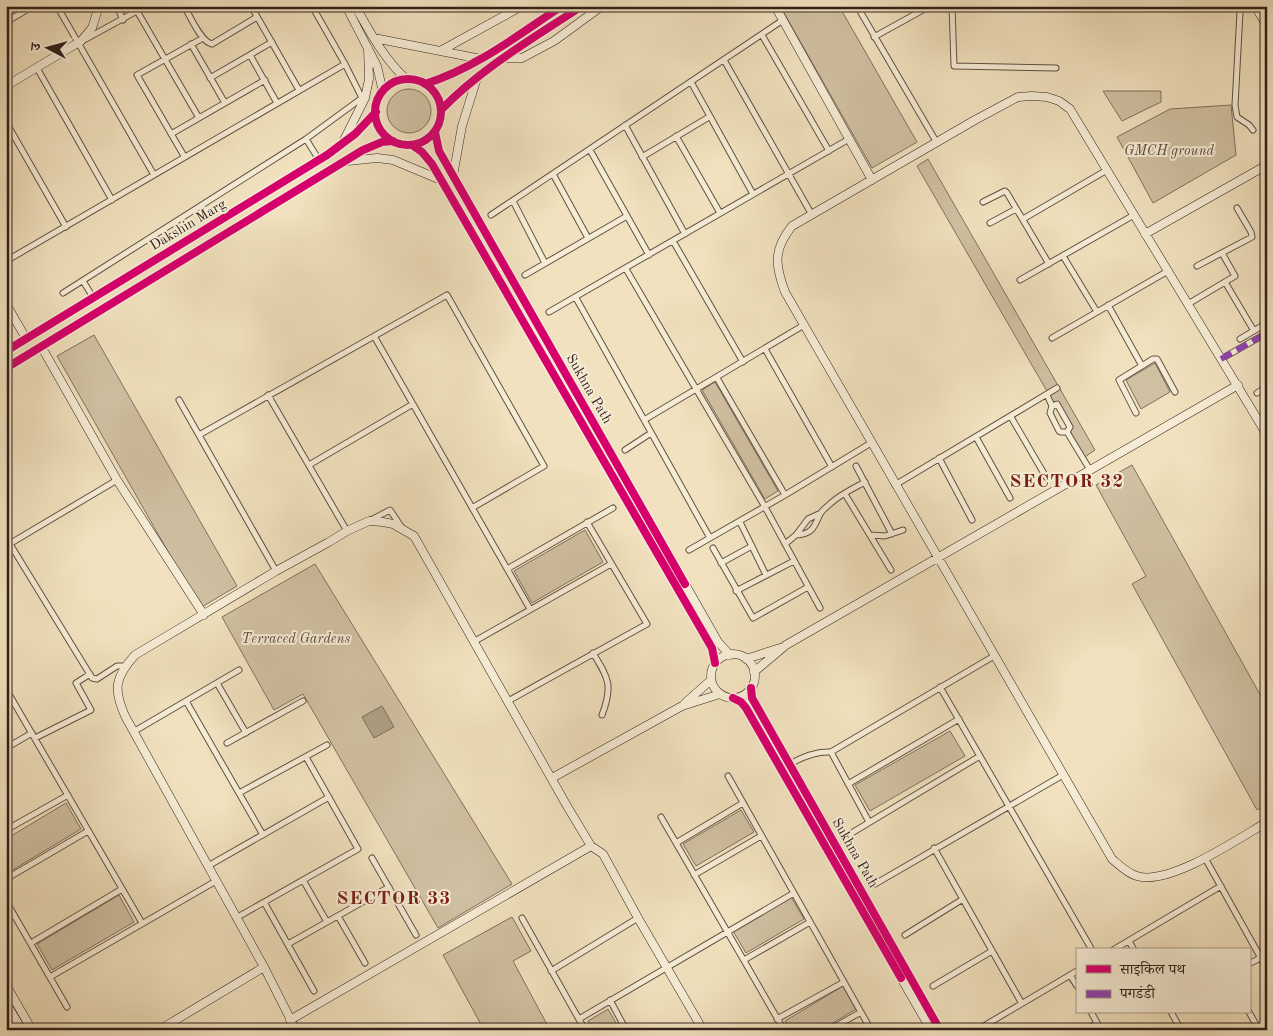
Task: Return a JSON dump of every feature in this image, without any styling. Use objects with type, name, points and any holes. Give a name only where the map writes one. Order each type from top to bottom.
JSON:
[{"type":"street","points":[[7,20],[33,6]]},
{"type":"street","points":[[57,6],[80,42],[154,175]]},
{"type":"street","points":[[80,42],[92,28],[99,6]]},
{"type":"street","points":[[117,6],[123,20]]},
{"type":"street","points":[[6,86],[146,6]]},
{"type":"street","points":[[184,6],[203,38],[207,43],[212,44],[257,17]]},
{"type":"street","points":[[251,6],[299,90]]},
{"type":"street","points":[[63,293],[306,139],[362,98],[312,6]]},
{"type":"street","points":[[346,6],[377,66],[383,92]]},
{"type":"street","points":[[356,6],[374,38],[395,69],[406,80]]},
{"type":"street","points":[[442,50],[522,6]]},
{"type":"street","points":[[425,84],[444,78],[481,59],[562,6]]},
{"type":"street","points":[[441,110],[460,90],[582,6]]},
{"type":"street","points":[[505,58],[522,58],[554,41],[602,6]]},
{"type":"street","points":[[775,6],[872,180]]},
{"type":"street","points":[[857,6],[937,142]]},
{"type":"street","points":[[874,37],[930,6]]},
{"type":"street","points":[[952,6],[954,66],[1056,68]]},
{"type":"street","points":[[1237,6],[1240,12],[1235,105],[1237,117],[1249,124],[1253,130]]},
{"type":"street","points":[[1255,6],[1267,26]]},
{"type":"street","points":[[138,11],[199,118]]},
{"type":"street","points":[[491,215],[782,20]]},
{"type":"street","points":[[762,34],[829,151]]},
{"type":"street","points":[[184,156],[137,75],[203,38]]},
{"type":"street","points":[[374,38],[481,59]]},
{"type":"street","points":[[210,78],[272,42]]},
{"type":"street","points":[[191,44],[225,103]]},
{"type":"street","points":[[342,144],[365,98],[369,79],[368,48]]},
{"type":"street","points":[[250,55],[278,102]]},
{"type":"street","points":[[724,60],[812,215]]},
{"type":"street","points":[[6,261],[345,64]]},
{"type":"street","points":[[37,68],[112,200]]},
{"type":"street","points":[[453,176],[462,126],[477,78]]},
{"type":"street","points":[[171,134],[265,80]]},
{"type":"street","points":[[406,80],[419,81],[425,84],[438,99],[441,110],[435,132],[419,143],[412,145],[394,141],[383,133],[378,125],[376,112],[378,99],[383,92],[396,82],[406,80]]},
{"type":"street","points":[[691,82],[753,194]]},
{"type":"street","points":[[1267,434],[1070,109],[1059,101],[1047,97],[1018,97],[792,226],[783,238],[777,259],[778,273],[785,292],[1112,859],[1136,876],[1148,878],[1163,876],[1205,858],[1267,822]]},
{"type":"street","name":"Dakshin Marg","points":[[6,351],[319,160],[355,134],[376,112]]},
{"type":"street","points":[[642,156],[709,117]]},
{"type":"street","points":[[6,122],[66,227]]},
{"type":"street","points":[[625,125],[685,234]]},
{"type":"street","name":"Sukhna Path","points":[[435,132],[439,151],[453,176],[713,634],[730,655]]},
{"type":"street","points":[[676,136],[720,213]]},
{"type":"street","points":[[306,139],[319,160]]},
{"type":"street","points":[[548,312],[576,298],[849,139]]},
{"type":"street","name":"Dakshin Marg","points":[[6,368],[363,150],[382,142],[394,141]]},
{"type":"street","name":"Sukhna Path","points":[[412,145],[422,152],[432,164],[712,648],[715,663]]},
{"type":"street","points":[[590,150],[649,255]]},
{"type":"street","points":[[345,161],[377,158],[393,160],[441,180]]},
{"type":"street","points":[[1146,234],[1267,165]]},
{"type":"street","points":[[1023,219],[1106,170]]},
{"type":"street","points":[[553,174],[588,238]]},
{"type":"street","points":[[983,202],[1004,191],[1023,219],[1048,264]]},
{"type":"street","points":[[512,201],[545,263]]},
{"type":"street","points":[[1197,266],[1252,237],[1237,208]]},
{"type":"street","points":[[990,223],[1016,209]]},
{"type":"street","points":[[1020,280],[1134,215]]},
{"type":"street","points":[[525,275],[627,216]]},
{"type":"street","points":[[673,241],[743,362]]},
{"type":"street","points":[[1188,304],[1235,276],[1222,252]]},
{"type":"street","points":[[1063,256],[1096,312]]},
{"type":"street","points":[[626,269],[765,507],[820,608]]},
{"type":"street","points":[[1052,338],[1168,271]]},
{"type":"street","points":[[83,281],[92,294]]},
{"type":"street","points":[[1225,282],[1254,330]]},
{"type":"street","points":[[199,435],[447,295],[544,466],[472,508]]},
{"type":"street","points":[[576,298],[710,538]]},
{"type":"street","points":[[6,304],[24,335]]},
{"type":"street","points":[[1108,305],[1142,366]]},
{"type":"street","points":[[1240,339],[1267,323]]},
{"type":"street","points":[[644,420],[804,326]]},
{"type":"street","points":[[1221,358],[1267,333]]},
{"type":"street","points":[[374,336],[530,610]]},
{"type":"street","points":[[764,349],[832,467]]},
{"type":"street","points":[[45,352],[117,480],[204,615]]},
{"type":"street","points":[[1136,413],[1119,380],[1142,366],[1157,359],[1175,392]]},
{"type":"street","points":[[717,378],[785,496]]},
{"type":"street","points":[[754,672],[786,645],[1238,385]]},
{"type":"street","points":[[1257,393],[1267,387]]},
{"type":"street","points":[[895,485],[1057,388]]},
{"type":"street","points":[[268,395],[347,531]]},
{"type":"street","points":[[1046,395],[1052,406],[1050,413],[1059,431],[1067,432]]},
{"type":"street","points":[[179,400],[276,571]]},
{"type":"street","points":[[309,465],[413,404]]},
{"type":"street","points":[[1052,406],[1057,404],[1070,427],[1067,432]]},
{"type":"street","points":[[1011,417],[1046,477]]},
{"type":"street","points":[[1067,432],[1090,470]]},
{"type":"street","points":[[625,450],[651,433]]},
{"type":"street","points":[[976,437],[1010,498]]},
{"type":"street","points":[[689,550],[785,496],[871,443]]},
{"type":"street","points":[[939,458],[972,520]]},
{"type":"street","points":[[856,466],[892,534]]},
{"type":"street","points":[[117,480],[8,545],[92,678],[97,679],[117,666],[125,666]]},
{"type":"street","points":[[785,544],[796,535],[808,518],[821,513],[845,494],[865,482]]},
{"type":"street","points":[[845,494],[891,570]]},
{"type":"street","points":[[507,569],[613,508]]},
{"type":"street","points":[[296,1030],[264,967],[133,732],[118,699],[118,684],[125,666],[135,654],[347,531],[390,510],[403,529]]},
{"type":"street","points":[[796,535],[804,535],[811,531],[821,513]]},
{"type":"street","points":[[370,521],[393,524],[414,536],[590,846],[603,854],[703,1030]]},
{"type":"street","points":[[508,701],[647,624],[587,522]]},
{"type":"street","points":[[740,522],[766,575]]},
{"type":"street","points":[[870,535],[892,534],[903,530]]},
{"type":"street","points":[[721,564],[752,546]]},
{"type":"street","points":[[713,548],[753,618],[808,587]]},
{"type":"street","points":[[736,591],[794,561]]},
{"type":"street","points":[[475,641],[611,564]]},
{"type":"street","points":[[746,659],[786,645]]},
{"type":"street","points":[[593,653],[608,680],[609,697],[602,714]]},
{"type":"street","points":[[730,655],[742,656],[751,665],[754,672],[754,681],[751,688],[744,695],[733,698],[720,694],[714,688],[711,680],[715,663],[721,658],[730,655]]},
{"type":"street","points":[[790,764],[806,756],[831,752],[994,656]]},
{"type":"street","points":[[133,732],[239,670]]},
{"type":"street","points":[[6,748],[91,710],[76,683],[90,674]]},
{"type":"street","points":[[682,706],[711,680]]},
{"type":"street","points":[[217,683],[246,733]]},
{"type":"street","points":[[940,687],[1091,948]]},
{"type":"street","name":"Sukhna Path","points":[[751,688],[752,698],[940,1030]]},
{"type":"street","points":[[6,689],[142,923]]},
{"type":"street","points":[[552,778],[682,706],[720,694]]},
{"type":"street","name":"Sukhna Path","points":[[733,698],[741,702],[746,708],[930,1030]]},
{"type":"street","points":[[186,701],[263,835]]},
{"type":"street","points":[[227,743],[303,701]]},
{"type":"street","points":[[848,784],[959,719]]},
{"type":"street","points":[[239,793],[327,745]]},
{"type":"street","points":[[831,752],[869,822]]},
{"type":"street","points":[[236,918],[358,849],[306,756]]},
{"type":"street","points":[[850,834],[980,756]]},
{"type":"street","points":[[875,884],[934,848],[1063,775]]},
{"type":"street","points":[[728,776],[871,1030]]},
{"type":"street","points":[[6,830],[68,795]]},
{"type":"street","points":[[208,866],[329,797]]},
{"type":"street","points":[[676,843],[743,803]]},
{"type":"street","points":[[661,817],[784,1030]]},
{"type":"street","points":[[6,879],[88,831]]},
{"type":"street","points":[[694,875],[761,836]]},
{"type":"street","points":[[290,1020],[590,846]]},
{"type":"street","points":[[934,848],[1021,1002]]},
{"type":"street","points":[[372,858],[416,935]]},
{"type":"street","points":[[1205,858],[1267,969]]},
{"type":"street","points":[[303,880],[327,922]]},
{"type":"street","points":[[50,977],[216,882]]},
{"type":"street","points":[[1117,948],[1221,886]]},
{"type":"street","points":[[288,944],[389,887]]},
{"type":"street","points":[[31,943],[122,889]]},
{"type":"street","points":[[579,1019],[794,893]]},
{"type":"street","points":[[905,935],[963,899]]},
{"type":"street","points":[[6,901],[67,1007]]},
{"type":"street","points":[[264,902],[314,991]]},
{"type":"street","points":[[338,916],[365,963]]},
{"type":"street","points":[[522,918],[585,1030]]},
{"type":"street","points":[[551,970],[638,918]]},
{"type":"street","points":[[744,960],[810,922]]},
{"type":"street","points":[[1129,941],[1133,948]]},
{"type":"street","points":[[933,986],[992,951]]},
{"type":"street","points":[[1250,963],[1260,958]]},
{"type":"street","points":[[159,1030],[264,967]]},
{"type":"street","points":[[976,1030],[1076,972]]},
{"type":"street","points":[[1070,975],[1076,984]]},
{"type":"street","points":[[777,1019],[844,982]]},
{"type":"street","points":[[6,985],[32,1030]]},
{"type":"street","points":[[610,1000],[626,1030]]},
{"type":"street","points":[[6,1003],[22,1030]]},
{"type":"street","points":[[828,1030],[861,1012]]},
{"type":"street","points":[[1093,1014],[1101,1030]]},
{"type":"street","points":[[1171,1014],[1181,1030]]},
{"type":"street","points":[[1250,1014],[1258,1030]]},
{"type":"street","points":[[1086,1030],[1098,1023]]},
{"type":"green space","points":[[780,6],[839,6],[917,142],[872,168]]},
{"type":"green space","points":[[409,89],[421,93],[427,99],[431,111],[427,123],[421,129],[409,133],[397,129],[391,123],[387,111],[391,99],[397,93]]},
{"type":"green space","points":[[1103,91],[1161,91],[1161,102],[1122,121]]},
{"type":"green space","name":"GMCH ground","points":[[1231,105],[1236,155],[1153,203],[1117,137],[1170,109]]},
{"type":"green space","points":[[928,159],[1095,450],[1085,457],[917,166]]},
{"type":"green space","points":[[94,335],[237,586],[200,608],[57,356]]},
{"type":"green space","points":[[1155,363],[1170,392],[1141,409],[1126,380]]},
{"type":"green space","points":[[715,382],[778,491],[765,499],[702,390]]},
{"type":"green space","points":[[1132,465],[1267,707],[1267,804],[1257,810],[1132,584],[1146,576],[1096,485]]},
{"type":"green space","points":[[585,530],[603,562],[532,603],[514,571]]},
{"type":"green space","name":"Terraced Gardens","points":[[315,564],[512,884],[438,928],[303,694],[274,710],[222,617]]},
{"type":"green space","points":[[950,731],[965,756],[870,811],[855,785]]},
{"type":"green space","points":[[66,803],[81,829],[6,874],[6,839]]},
{"type":"green space","points":[[741,810],[754,832],[696,866],[683,844]]},
{"type":"green space","points":[[119,895],[134,922],[52,970],[37,944]]},
{"type":"green space","points":[[791,897],[804,919],[746,953],[733,931]]},
{"type":"green space","points":[[512,917],[531,951],[513,961],[550,1030],[484,1030],[443,955]]},
{"type":"green space","points":[[843,986],[856,1009],[821,1030],[790,1030],[785,1021]]},
{"type":"green space","points":[[608,1009],[620,1030],[593,1030],[588,1021]]},
{"type":"shaded area","points":[[382,706],[394,727],[374,738],[362,717]]},
{"type":"marked path","points":[[1221,359],[1267,333]]},
{"type":"cycle path","points":[[425,84],[479,60],[562,6]]},
{"type":"cycle path","points":[[441,110],[491,67],[582,6]]},
{"type":"cycle path","points":[[408,79],[420,82],[431,89],[438,100],[441,112],[438,124],[431,135],[420,142],[408,145],[396,142],[385,135],[378,124],[375,112],[378,100],[385,89],[396,82],[408,79]]},
{"type":"cycle path","points":[[6,351],[327,155],[355,134],[376,112]]},
{"type":"cycle path","points":[[435,132],[439,151],[685,584]]},
{"type":"cycle path","points":[[6,368],[363,150],[382,142],[393,141]]},
{"type":"cycle path","points":[[412,145],[422,152],[432,164],[712,648],[715,663]]},
{"type":"cycle path","points":[[751,688],[752,698],[940,1030]]},
{"type":"cycle path","points":[[733,698],[741,702],[746,708],[901,978]]},
{"type":"district","name":"SECTOR 32","points":[[1067,482]]},
{"type":"district","name":"SECTOR 33","points":[[394,899]]}]
